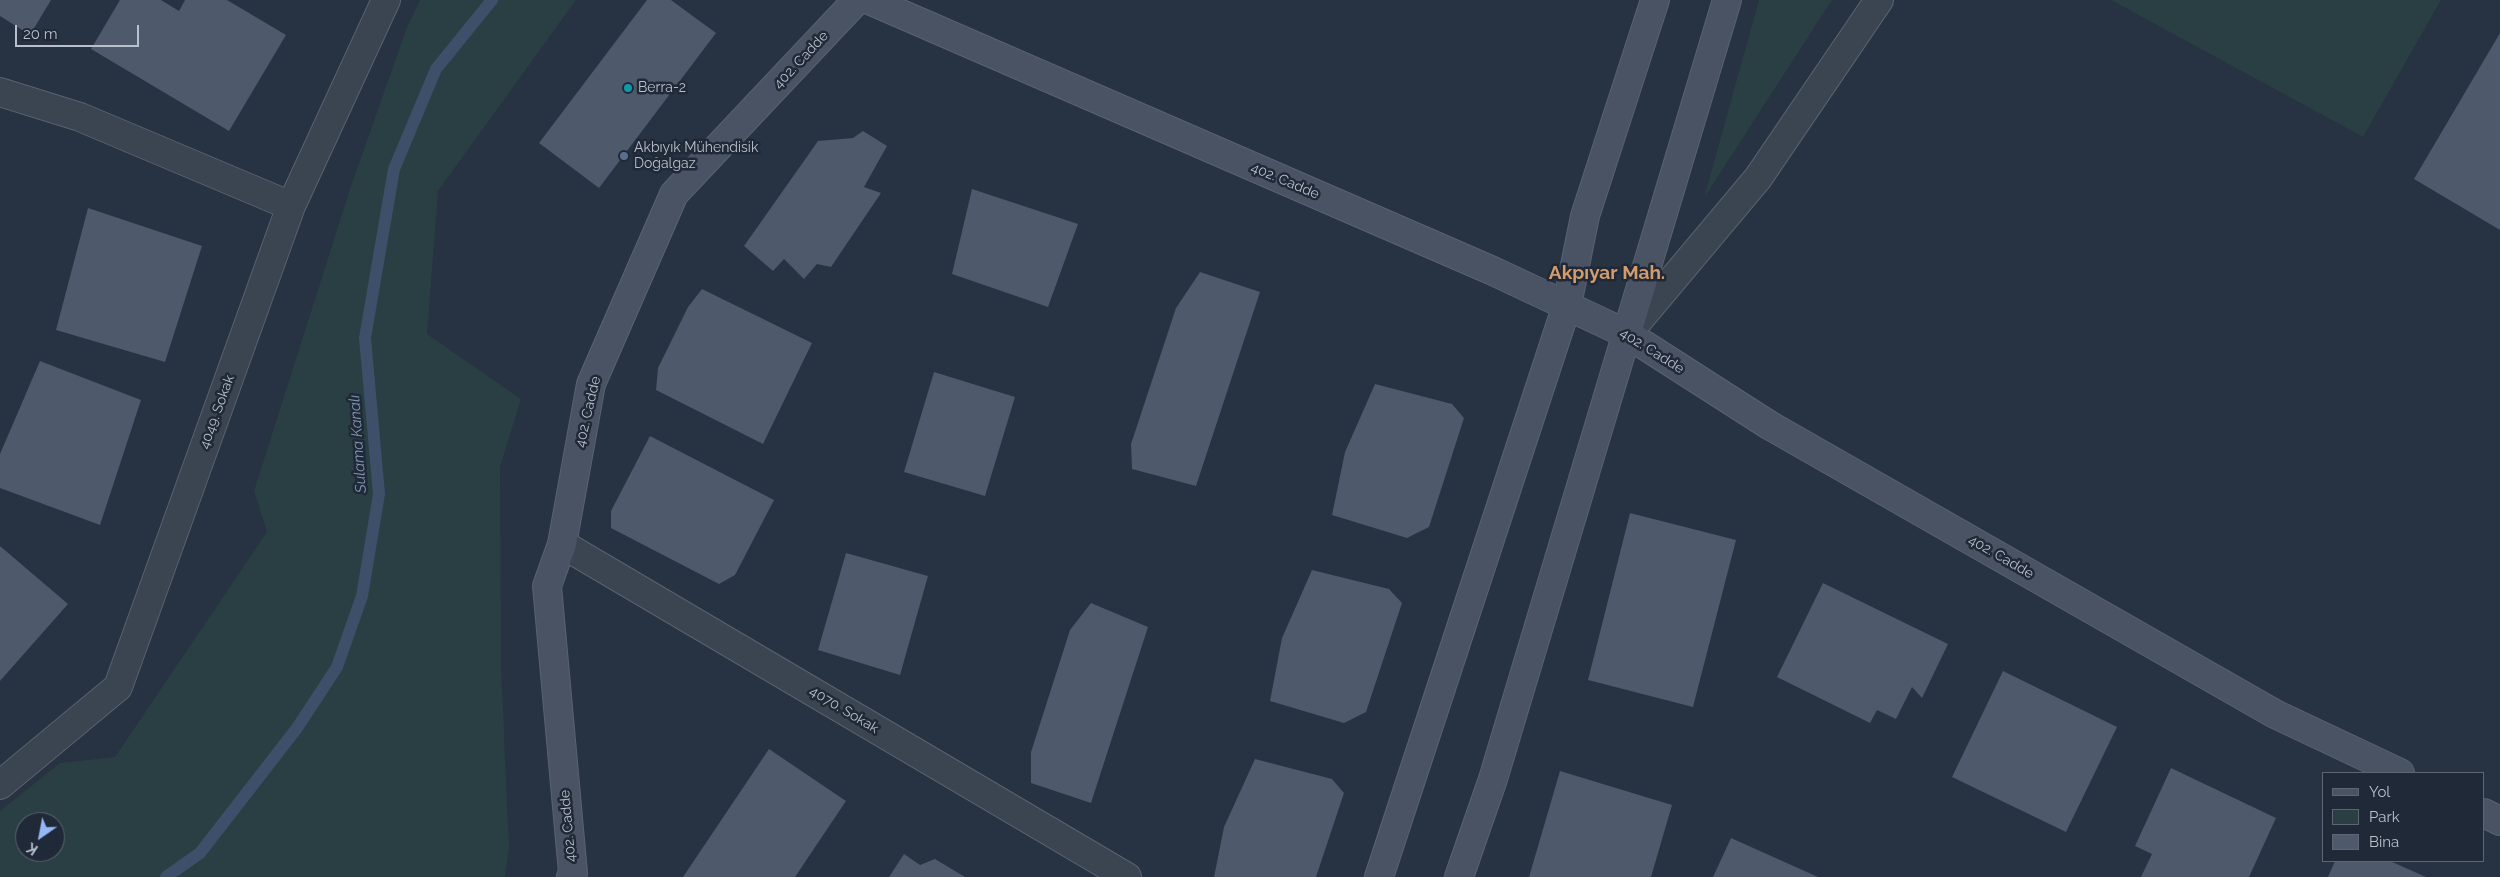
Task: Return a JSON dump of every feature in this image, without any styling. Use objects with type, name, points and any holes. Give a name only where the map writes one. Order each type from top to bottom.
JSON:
[{"type":"street","name":"4049. Sokak","points":[[0,785],[118,687],[291,206],[386,0]]},
{"type":"street","name":"402. Cadde","points":[[571,877],[573,872],[547,586],[562,544],[591,384],[674,194],[857,0]]},
{"type":"street","name":"402. Cadde","points":[[869,0],[1567,305],[1627,334],[1769,425],[2267,709],[2398,772]]},
{"type":"street","points":[[1379,877],[1567,305],[1585,216],[1655,0]]},
{"type":"street","points":[[1459,877],[1493,779],[1727,0]]},
{"type":"street","points":[[1627,334],[1758,178],[1879,0]]},
{"type":"street","points":[[0,92],[80,118],[291,206]]},
{"type":"street","name":"4070. Sokak","points":[[562,544],[1127,877]]},
{"type":"street","points":[[2485,814],[2500,821]]},
{"type":"green space","points":[[420,0],[576,0],[438,191],[427,334],[521,399],[500,467],[501,664],[509,849],[505,877],[0,877],[0,811],[60,763],[115,757],[267,532],[254,491],[350,189],[407,27]]},
{"type":"green space","points":[[1759,0],[1832,0],[1704,198]]},
{"type":"green space","points":[[2111,0],[2441,0],[2363,137]]},
{"type":"building","points":[[0,0],[51,0],[30,35],[0,16]]},
{"type":"building","points":[[120,0],[161,0],[179,11],[185,0],[227,0],[286,35],[229,131],[91,49]]},
{"type":"building","name":"Berra-2","points":[[647,0],[671,0],[716,33],[599,188],[539,143]]},
{"type":"building","points":[[2500,33],[2500,230],[2414,179]]},
{"type":"building","points":[[863,131],[887,146],[864,187],[881,193],[831,267],[817,264],[804,279],[784,259],[773,271],[744,246],[818,141],[853,138]]},
{"type":"building","points":[[972,189],[1078,224],[1048,307],[952,274]]},
{"type":"building","points":[[88,208],[202,246],[165,362],[56,330]]},
{"type":"building","points":[[1200,272],[1260,292],[1196,486],[1132,469],[1131,444],[1176,308]]},
{"type":"building","points":[[702,289],[812,343],[763,444],[656,390],[658,368],[688,307]]},
{"type":"building","points":[[40,361],[141,400],[100,525],[0,488],[0,454]]},
{"type":"building","points":[[934,372],[1015,397],[985,496],[904,472]]},
{"type":"building","points":[[1375,384],[1452,404],[1464,418],[1429,527],[1407,538],[1332,515],[1345,452]]},
{"type":"building","points":[[650,436],[774,500],[735,575],[719,584],[611,528],[611,511]]},
{"type":"building","points":[[1630,513],[1736,540],[1693,707],[1588,680]]},
{"type":"building","points":[[0,546],[68,604],[0,681]]},
{"type":"building","points":[[846,553],[928,576],[900,675],[818,650]]},
{"type":"building","points":[[1312,570],[1389,589],[1402,603],[1366,712],[1344,723],[1270,701],[1282,638]]},
{"type":"building","points":[[1823,583],[1948,644],[1922,698],[1912,687],[1896,719],[1877,710],[1870,723],[1777,677]]},
{"type":"building","points":[[1091,603],[1148,627],[1091,803],[1031,783],[1031,752],[1070,630]]},
{"type":"building","points":[[2003,671],[2117,727],[2066,832],[1952,777]]},
{"type":"building","points":[[769,749],[846,801],[795,877],[683,877]]},
{"type":"building","points":[[1255,759],[1332,779],[1344,793],[1316,877],[1214,877],[1224,827]]},
{"type":"building","points":[[2171,768],[2276,818],[2249,877],[2141,877],[2152,854],[2135,846]]},
{"type":"building","points":[[1560,771],[1672,805],[1651,877],[1529,877]]},
{"type":"building","points":[[1731,838],[1818,877],[1713,877]]},
{"type":"building","points":[[904,854],[920,865],[935,859],[965,877],[889,877]]},
{"type":"building","points":[[2335,862],[2392,862],[2426,877],[2328,877]]},
{"type":"waterway","name":"Sulama Kanalı","points":[[166,877],[200,853],[297,728],[337,667],[362,596],[379,494],[365,338],[394,169],[436,69],[492,0]]},
{"type":"place","name":"Berra-2","points":[[628,88]]},
{"type":"place","name":"Akbıyık Mühendisik Doğalgaz","points":[[624,156]]},
{"type":"district","name":"Akpıyar Mah.","points":[[1607,273]]}]
